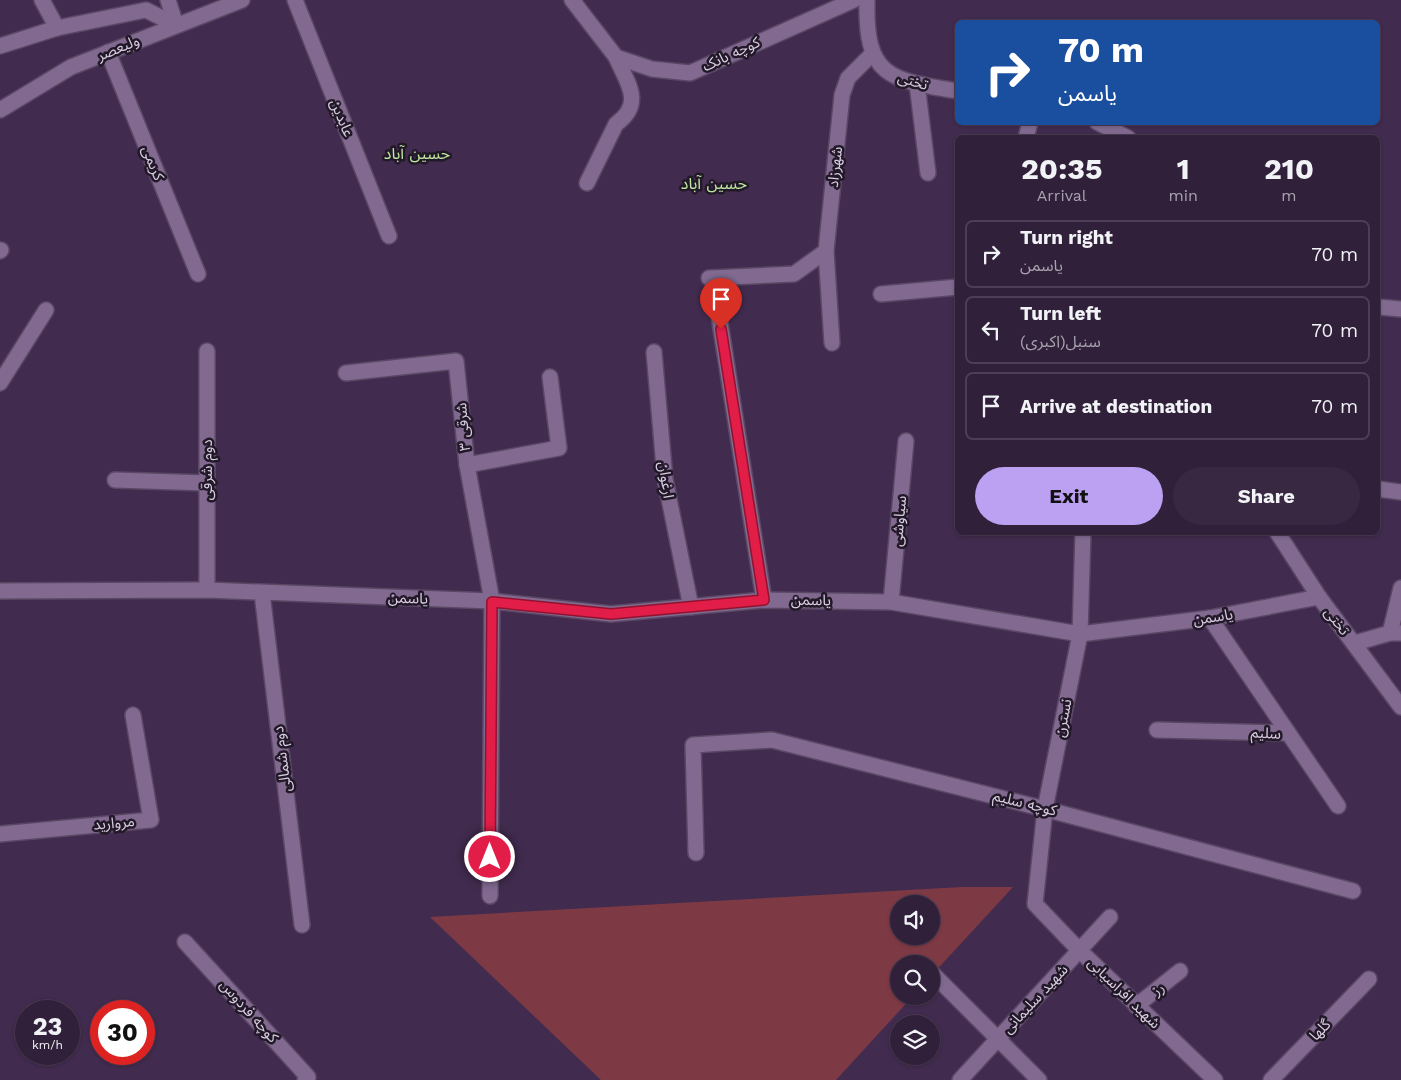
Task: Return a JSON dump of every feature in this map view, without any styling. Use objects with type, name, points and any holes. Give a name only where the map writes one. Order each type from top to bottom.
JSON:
[{"type":"street","points":[[42,0],[57,28]]},
{"type":"street","points":[[168,0],[176,25]]},
{"type":"street","name":"ولیعصر","points":[[0,110],[71,67],[242,0]]},
{"type":"street","name":"عابدین","points":[[295,0],[389,236]]},
{"type":"street","points":[[572,0],[616,57],[633,98],[632,106],[616,124],[587,183]]},
{"type":"street","name":"کوچه بانک","points":[[616,57],[652,69],[690,73],[854,0]]},
{"type":"street","name":"تختی","points":[[867,0],[866,30],[872,54],[889,74],[917,84],[955,90]]},
{"type":"street","points":[[0,46],[57,28],[146,10],[176,25]]},
{"type":"street","name":"کریمی","points":[[108,52],[198,274]]},
{"type":"street","name":"شهرزاد","points":[[832,343],[826,251],[842,95],[848,78],[872,54]]},
{"type":"street","points":[[917,84],[928,172]]},
{"type":"street","points":[[1104,125],[1122,135]]},
{"type":"street","points":[[709,278],[794,274],[826,251]]},
{"type":"street","points":[[881,294],[955,287]]},
{"type":"street","points":[[1380,307],[1401,309]]},
{"type":"street","points":[[0,383],[46,310]]},
{"type":"street","points":[[718,310],[764,600]]},
{"type":"street","name":"دوم شرقی","points":[[207,351],[207,590]]},
{"type":"street","name":"ارغوان","points":[[654,352],[665,479],[690,607]]},
{"type":"street","name":"۳ شرقی","points":[[346,373],[456,361],[467,465],[492,602],[490,896]]},
{"type":"street","points":[[467,465],[559,448],[550,377]]},
{"type":"street","name":"سیاوشی","points":[[891,602],[906,441]]},
{"type":"street","points":[[115,480],[207,483]]},
{"type":"street","points":[[1380,489],[1401,492]]},
{"type":"street","name":"نسترن","points":[[1036,904],[1046,809],[1080,634],[1083,535]]},
{"type":"street","name":"تختی","points":[[1279,535],[1319,597],[1401,707]]},
{"type":"street","points":[[1355,643],[1396,633],[1401,588]]},
{"type":"street","name":"یاسمن","points":[[0,591],[207,590],[492,602],[611,614],[764,600],[891,602],[1080,634],[1210,618],[1319,597]]},
{"type":"street","name":"دوم شمالی","points":[[262,593],[302,925]]},
{"type":"street","points":[[1210,618],[1288,733]]},
{"type":"street","name":"مروارید","points":[[0,834],[151,820],[133,715]]},
{"type":"street","name":"سلیم","points":[[1157,730],[1288,733],[1338,806]]},
{"type":"street","name":"کوچه سلیم","points":[[696,853],[693,745],[772,740],[1046,809],[1353,891]]},
{"type":"street","name":"شهید افراسیابی","points":[[1036,904],[1079,950],[1214,1080]]},
{"type":"street","name":"شهید سلیمانی","points":[[960,1080],[1110,917]]},
{"type":"street","name":"کوچه فردوس","points":[[186,942],[308,1077],[305,1080]]},
{"type":"street","name":"رز","points":[[1136,1006],[1180,971]]},
{"type":"street","name":"گلها","points":[[1271,1080],[1369,979]]},
{"type":"street","points":[[940,981],[1040,1080]]},
{"type":"shaded area","points":[[962,887],[1013,887],[940,966],[940,955],[890,955],[890,1005],[905,1005],[896,1015],[890,1015],[890,1021],[836,1080],[601,1080],[430,917]]},
{"type":"district","name":"حسین آباد","points":[[417,153]]},
{"type":"district","name":"حسین آباد","points":[[714,183]]},
{"type":"route","points":[[490,857],[492,602],[611,614],[764,600],[721,329]]}]
